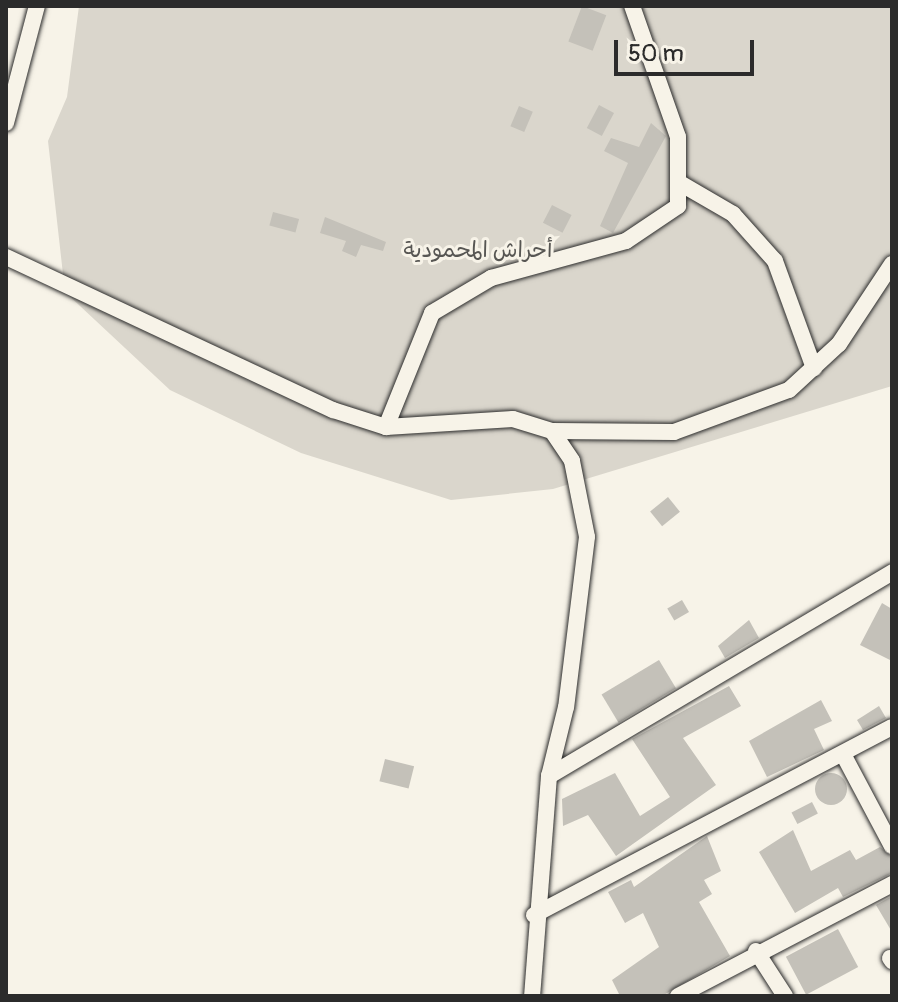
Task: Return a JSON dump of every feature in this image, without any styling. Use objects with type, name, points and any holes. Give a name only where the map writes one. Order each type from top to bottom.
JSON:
[{"type":"street","points":[[6,123],[37,6]]},
{"type":"street","points":[[386,427],[432,313],[491,278],[626,241],[665,220],[678,206],[678,137],[632,6]]},
{"type":"street","points":[[678,182],[733,214],[775,261],[814,368]]},
{"type":"street","points":[[6,257],[333,410],[386,427],[513,419],[552,431],[674,432],[789,390],[839,344],[892,264]]},
{"type":"street","points":[[532,996],[534,915],[549,776],[566,707],[587,537],[572,461],[552,431]]},
{"type":"street","points":[[549,776],[892,572]]},
{"type":"street","points":[[534,915],[892,727]]},
{"type":"street","points":[[843,754],[892,846]]},
{"type":"street","points":[[678,996],[756,951],[892,884]]},
{"type":"street","points":[[756,951],[785,996]]},
{"type":"green space","name":"أحراش المحمودية","points":[[79,6],[892,6],[892,386],[553,489],[451,500],[301,453],[170,390],[65,292],[48,141],[67,97]]},
{"type":"building","points":[[582,6],[606,15],[593,51],[568,41]]},
{"type":"building","points":[[599,105],[614,113],[602,136],[587,128]]},
{"type":"building","points":[[519,106],[533,112],[524,132],[510,126]]},
{"type":"building","points":[[651,123],[666,136],[613,233],[600,226],[628,163],[604,151],[611,138],[639,147]]},
{"type":"building","points":[[552,205],[572,215],[563,233],[543,223]]},
{"type":"building","points":[[273,212],[299,219],[295,233],[269,226]]},
{"type":"building","points":[[325,217],[386,242],[383,251],[361,245],[356,257],[342,251],[346,241],[320,233]]},
{"type":"building","points":[[668,497],[680,512],[662,526],[650,511]]},
{"type":"building","points":[[682,600],[689,612],[674,621],[667,608]]},
{"type":"building","points":[[882,603],[892,609],[892,661],[860,645]]},
{"type":"building","points":[[749,620],[759,638],[725,658],[718,646]]},
{"type":"building","points":[[659,660],[676,688],[619,723],[602,695]]},
{"type":"building","points":[[729,686],[741,706],[683,738],[716,785],[616,856],[588,815],[563,826],[562,799],[615,773],[640,816],[670,797],[632,739]]},
{"type":"building","points":[[821,700],[832,721],[814,729],[824,750],[767,777],[749,741]]},
{"type":"building","points":[[879,706],[886,718],[863,730],[857,720]]},
{"type":"building","points":[[385,759],[414,766],[409,789],[379,781]]},
{"type":"building","points":[[831,773],[843,777],[847,789],[843,801],[831,805],[819,801],[815,789],[819,777]]},
{"type":"building","points":[[812,802],[818,814],[797,824],[792,812]]},
{"type":"building","points":[[793,830],[811,871],[850,850],[856,860],[880,847],[892,857],[892,873],[843,897],[838,888],[795,913],[759,852]]},
{"type":"building","points":[[707,836],[721,871],[704,880],[712,894],[699,902],[730,956],[662,996],[620,996],[612,980],[659,947],[643,913],[625,923],[608,892],[631,880],[634,887]]},
{"type":"building","points":[[892,896],[892,932],[876,905]]},
{"type":"building","points":[[838,929],[858,967],[806,995],[786,957]]}]
